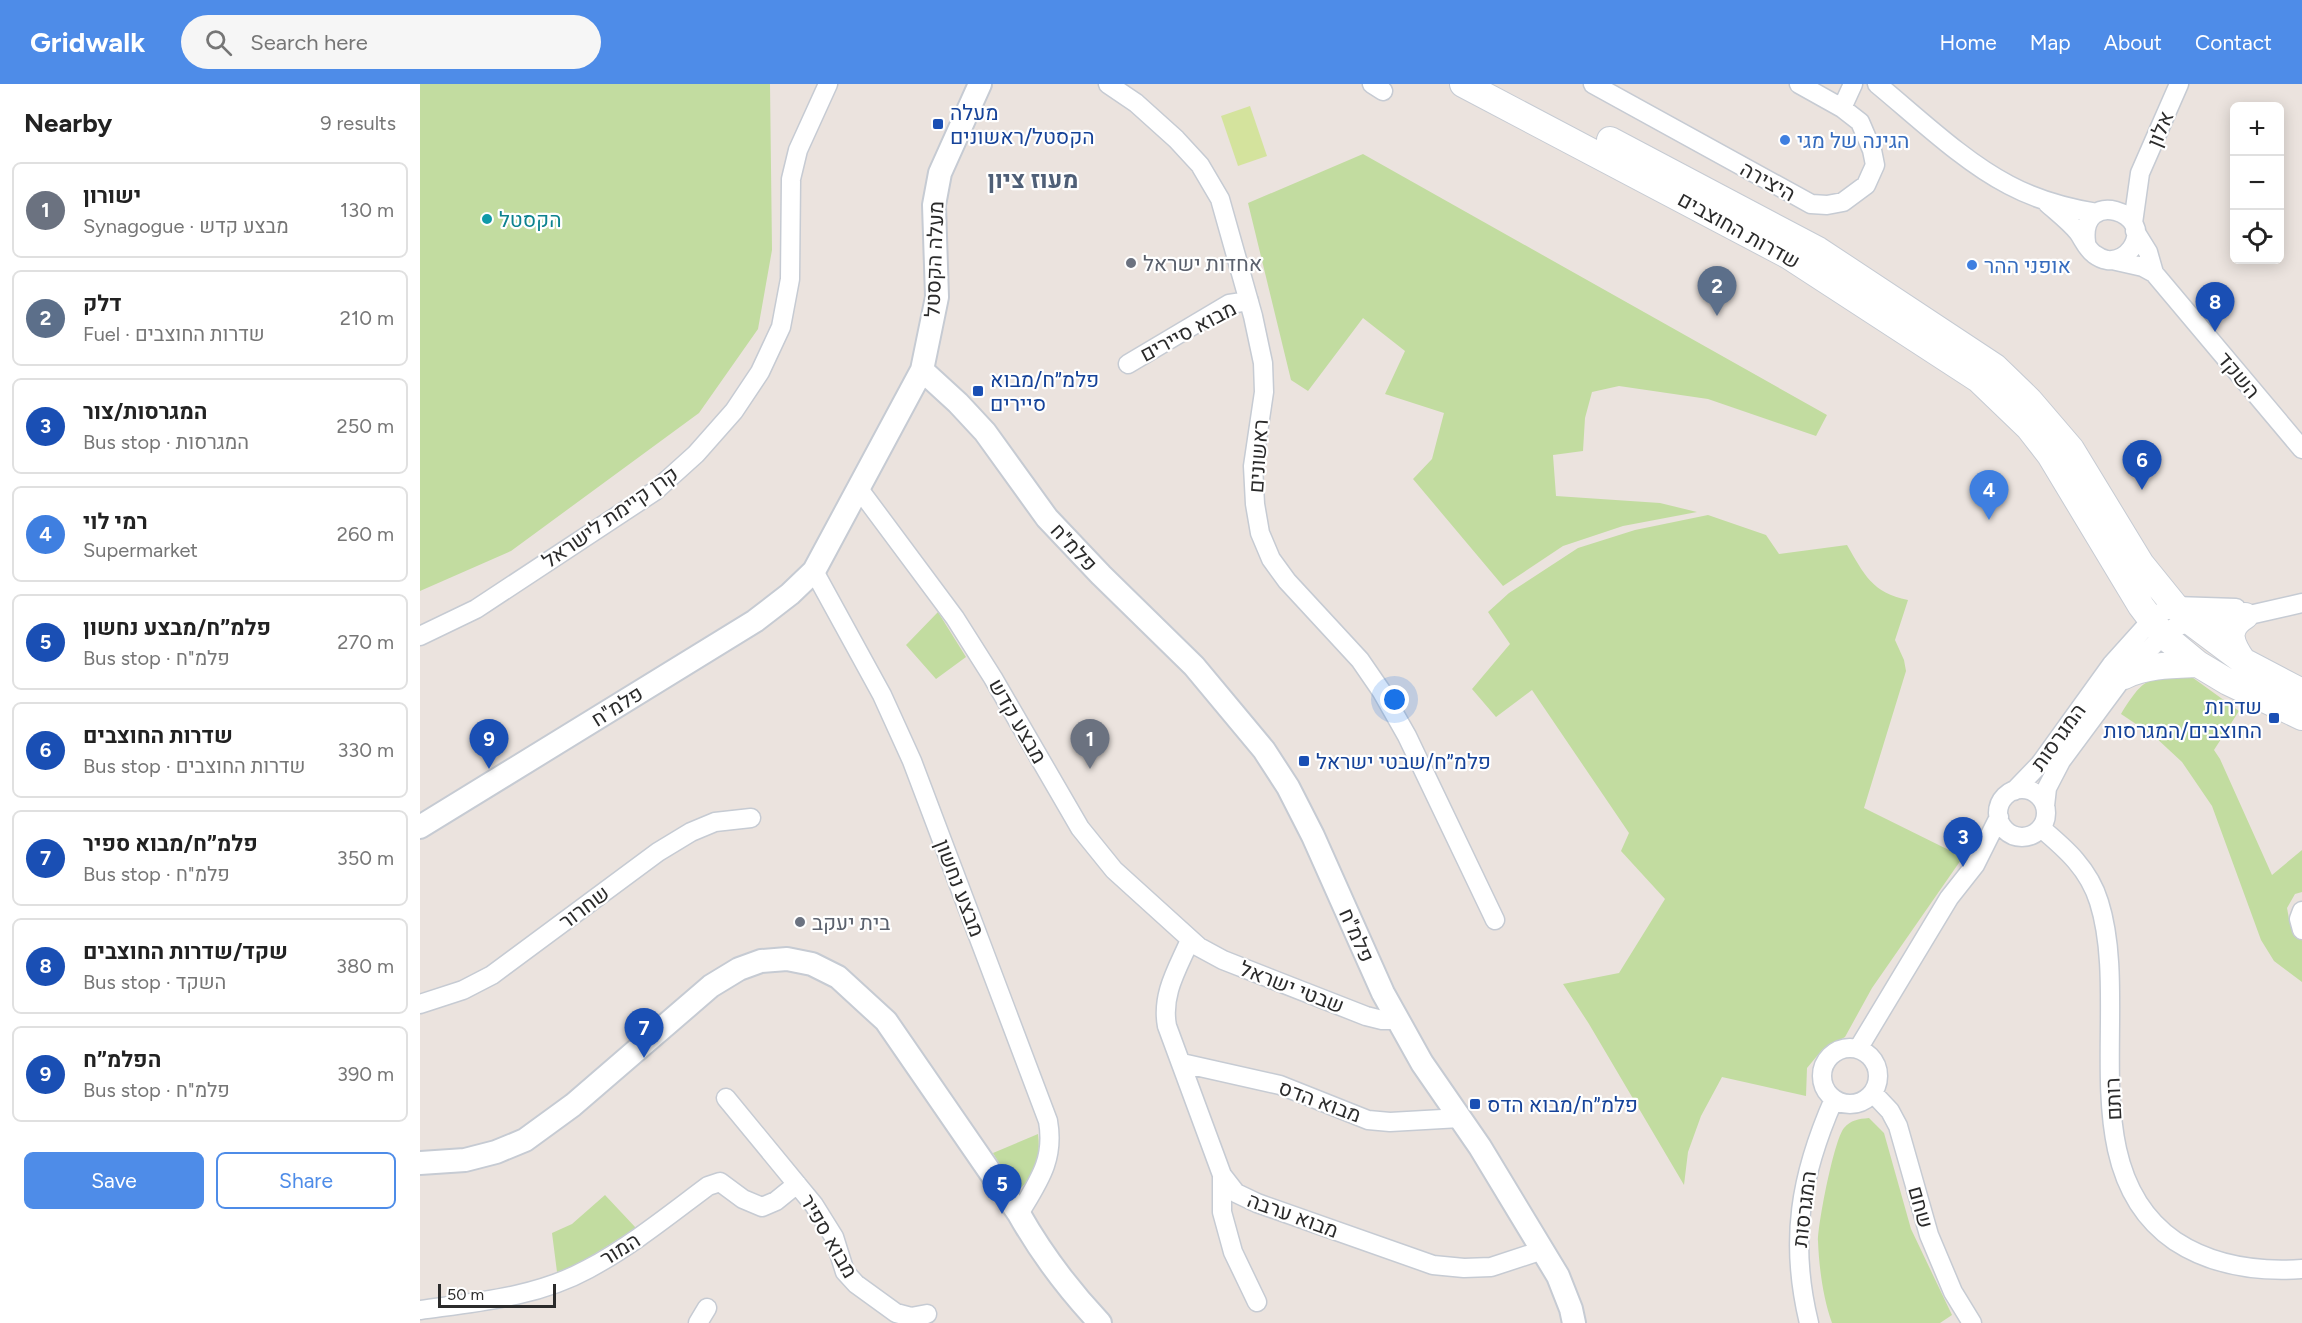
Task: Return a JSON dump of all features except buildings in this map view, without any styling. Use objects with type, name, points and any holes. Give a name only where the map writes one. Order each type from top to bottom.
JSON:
[{"type":"main road","name":"שדרות החוצבים","points":[[1463,84],[1789,256],[1978,379],[2029,428],[2050,455],[2157,627],[2198,664],[2228,682],[2302,717]]},
{"type":"main road","name":"שדרות החוצבים","points":[[1501,84],[1809,245],[1995,367],[2029,400],[2071,449],[2141,564],[2183,614],[2243,661],[2302,692]]},
{"type":"main road","points":[[2243,661],[2233,644],[2231,629],[2236,621],[2245,616]]},
{"type":"main road","points":[[2124,676],[2159,666],[2198,664]]},
{"type":"street","name":"קרן קיימת לישראל","points":[[420,636],[476,609],[655,491],[696,454],[734,411],[760,372],[781,327],[789,279],[791,179],[798,150],[828,84]]},
{"type":"street","name":"מעלה הקסטל","points":[[922,370],[937,297],[934,205],[940,173],[980,84]]},
{"type":"street","name":"ראשונים","points":[[1108,84],[1136,103],[1200,165],[1220,199],[1249,301],[1263,363],[1264,392],[1253,466],[1255,504],[1260,533],[1270,559],[1287,581],[1360,660],[1382,692],[1407,736],[1495,920]]},
{"type":"street","name":"היצירה","points":[[1593,84],[1811,204],[1827,205],[1843,202],[1866,185],[1875,165],[1872,150],[1860,122],[1842,108],[1799,84]]},
{"type":"street","points":[[1842,108],[1853,84]]},
{"type":"street","points":[[1877,84],[1984,169],[2008,185],[2045,201],[2101,211],[2121,212],[2134,227],[2133,247],[2127,254],[2112,260]]},
{"type":"street","name":"אלון","points":[[2101,211],[2122,198],[2140,174],[2179,84]]},
{"type":"street","name":"אלון","points":[[2134,227],[2140,174]]},
{"type":"street","points":[[2045,201],[2075,229],[2096,256],[2143,267],[2154,273]]},
{"type":"street","points":[[2086,242],[2086,225],[2101,211]]},
{"type":"street","name":"השקד","points":[[2134,227],[2148,252],[2154,273],[2302,449]]},
{"type":"street","name":"מבוא סיירים","points":[[1128,364],[1229,304],[1249,301]]},
{"type":"street","name":"פלמ\"ח","points":[[420,826],[755,621],[790,594],[814,571],[922,370],[985,432],[1047,518],[1101,575],[1194,666],[1264,750],[1288,787],[1383,993],[1422,1063],[1460,1118],[1543,1250],[1558,1276],[1574,1323]]},
{"type":"street","name":"מבצע קדש","points":[[859,489],[971,643],[1080,828],[1114,870],[1190,940]]},
{"type":"street","name":"מבצע נחשון","points":[[814,571],[882,695],[912,761],[1048,1121],[1051,1138],[1049,1156],[1043,1173],[1019,1214]]},
{"type":"street","points":[[2183,614],[2245,616],[2302,603]]},
{"type":"street","points":[[2183,614],[2271,610]]},
{"type":"street","name":"המגרסות","points":[[2014,791],[2040,764],[2095,686],[2157,627],[2173,628],[2183,614]]},
{"type":"street","name":"המגרסות","points":[[2045,806],[2047,788],[2053,774],[2157,627]]},
{"type":"street","points":[[1858,1049],[1949,898],[1975,865],[1990,852],[2016,836],[2028,836],[2041,828],[2046,817],[2042,799],[2022,789],[2014,791],[2002,801],[1999,817],[1975,865]]},
{"type":"street","points":[[1999,817],[2004,827],[2016,836]]},
{"type":"street","name":"שחרור","points":[[420,1004],[464,990],[492,975],[658,852],[691,832],[715,822],[751,818]]},
{"type":"street","name":"רותם","points":[[2041,828],[2071,853],[2082,867],[2099,900],[2110,969],[2112,1112],[2116,1144],[2123,1172],[2134,1197],[2167,1235],[2187,1249],[2210,1259],[2262,1270],[2302,1269]]},
{"type":"street","points":[[2302,911],[2300,919],[2302,930]]},
{"type":"street","name":"שבטי ישראל","points":[[1190,940],[1223,960],[1355,1011],[1382,1020],[1399,1020]]},
{"type":"street","name":"מבוא ערבה","points":[[1190,940],[1168,991],[1164,1010],[1167,1026],[1209,1143],[1222,1175],[1236,1193],[1257,1203],[1433,1265],[1464,1268],[1491,1267],[1543,1250]]},
{"type":"street","points":[[420,1162],[465,1160],[496,1152],[525,1140],[573,1105],[711,986],[740,969],[761,961],[788,959],[812,964],[838,976],[886,1021],[1019,1214],[1031,1236],[1077,1299],[1100,1323]]},
{"type":"street","points":[[1858,1049],[1869,1056],[1876,1067],[1878,1080],[1873,1093],[1855,1104],[1834,1100],[1822,1081],[1825,1064],[1833,1054],[1841,1050],[1858,1049]]},
{"type":"street","name":"מבוא הדס","points":[[1182,1064],[1280,1085],[1368,1120],[1390,1122],[1460,1118]]},
{"type":"street","name":"שחם","points":[[1873,1093],[1890,1111],[1898,1125],[1929,1235],[1953,1292],[1972,1323]]},
{"type":"street","name":"מבוא ספיר","points":[[726,1098],[814,1205],[834,1237],[845,1272],[856,1284],[896,1313],[911,1317],[927,1314]]},
{"type":"street","name":"המגרסות","points":[[1809,1323],[1803,1299],[1799,1264],[1802,1199],[1817,1137],[1834,1100]]},
{"type":"street","points":[[1222,1175],[1222,1212],[1227,1232],[1233,1252],[1257,1302]]},
{"type":"street","name":"המור","points":[[420,1310],[519,1295],[557,1283],[587,1270],[646,1233],[708,1186],[720,1182],[743,1199],[762,1207],[776,1201],[797,1184]]},
{"type":"green space","points":[[420,84],[770,84],[772,250],[758,329],[699,413],[511,551],[420,591]]},
{"type":"green space","points":[[1250,106],[1267,156],[1238,166],[1221,116]]},
{"type":"green space","points":[[1363,154],[1827,415],[1816,436],[1708,399],[1619,386],[1592,392],[1585,418],[1583,451],[1553,455],[1556,496],[1660,503],[1697,512],[1623,526],[1563,546],[1503,586],[1413,479],[1432,459],[1444,413],[1385,394],[1405,351],[1363,318],[1308,391],[1291,380],[1248,203]]},
{"type":"green space","points":[[1708,515],[1766,535],[1779,554],[1847,545],[1870,581],[1886,593],[1908,600],[1895,640],[1906,671],[1864,808],[1963,857],[1872,988],[1845,1037],[1822,1050],[1807,1068],[1806,1096],[1722,1077],[1701,1116],[1688,1152],[1684,1185],[1563,984],[1619,973],[1665,899],[1621,851],[1629,833],[1532,690],[1496,717],[1472,689],[1510,644],[1488,612],[1509,593],[1578,548],[1635,530]]},
{"type":"green space","points":[[938,612],[966,657],[936,679],[906,645]]},
{"type":"green space","points":[[2189,675],[2239,711],[2214,750],[2272,875],[2302,850],[2302,892],[2295,894],[2287,908],[2290,924],[2302,939],[2302,982],[2274,961],[2261,940],[2212,806],[2182,762],[2154,736],[2121,714],[2136,692],[2148,682],[2164,677]]},
{"type":"green space","points":[[1869,1118],[1884,1133],[1911,1229],[1952,1315],[1940,1323],[1832,1323],[1820,1272],[1818,1241],[1824,1200],[1831,1164],[1844,1128],[1855,1120]]},
{"type":"green space","points":[[1038,1134],[1039,1151],[1036,1166],[1028,1180],[1016,1192],[993,1153]]},
{"type":"green space","points":[[605,1195],[636,1228],[577,1265],[557,1272],[552,1233],[572,1224]]},
{"type":"place","name":"מעלה הקסטל/ראשונים","points":[[938,124]]},
{"type":"place","name":"הגינה של מגי","points":[[1785,140]]},
{"type":"place","name":"הקסטל","points":[[487,219]]},
{"type":"place","name":"אחדות ישראל","points":[[1131,263]]},
{"type":"place","name":"אופני ההר","points":[[1972,265]]},
{"type":"place","name":"דלק","points":[[1717,316]]},
{"type":"place","name":"שקד/שדרות החוצבים","points":[[2215,332]]},
{"type":"place","name":"פלמ״ח/מבוא סיירים","points":[[978,391]]},
{"type":"place","name":"שדרות החוצבים","points":[[2142,490]]},
{"type":"place","name":"רמי לוי","points":[[1989,520]]},
{"type":"place","name":"שדרות החוצבים/המגרסות","points":[[2274,718]]},
{"type":"place","name":"פלמ״ח/שבטי ישראל","points":[[1304,761]]},
{"type":"place","name":"הפלמ״ח","points":[[489,769]]},
{"type":"place","name":"ישורון","points":[[1090,769]]},
{"type":"place","name":"המגרסות/צור","points":[[1963,867]]},
{"type":"place","name":"בית יעקב","points":[[800,922]]},
{"type":"place","name":"פלמ״ח/מבוא ספיר","points":[[644,1058]]},
{"type":"place","name":"פלמ״ח/מבוא הדס","points":[[1475,1104]]},
{"type":"place","name":"פלמ״ח/מבצע נחשון","points":[[1002,1214]]},
{"type":"district","name":"מעוז ציון","points":[[1033,179]]}]
